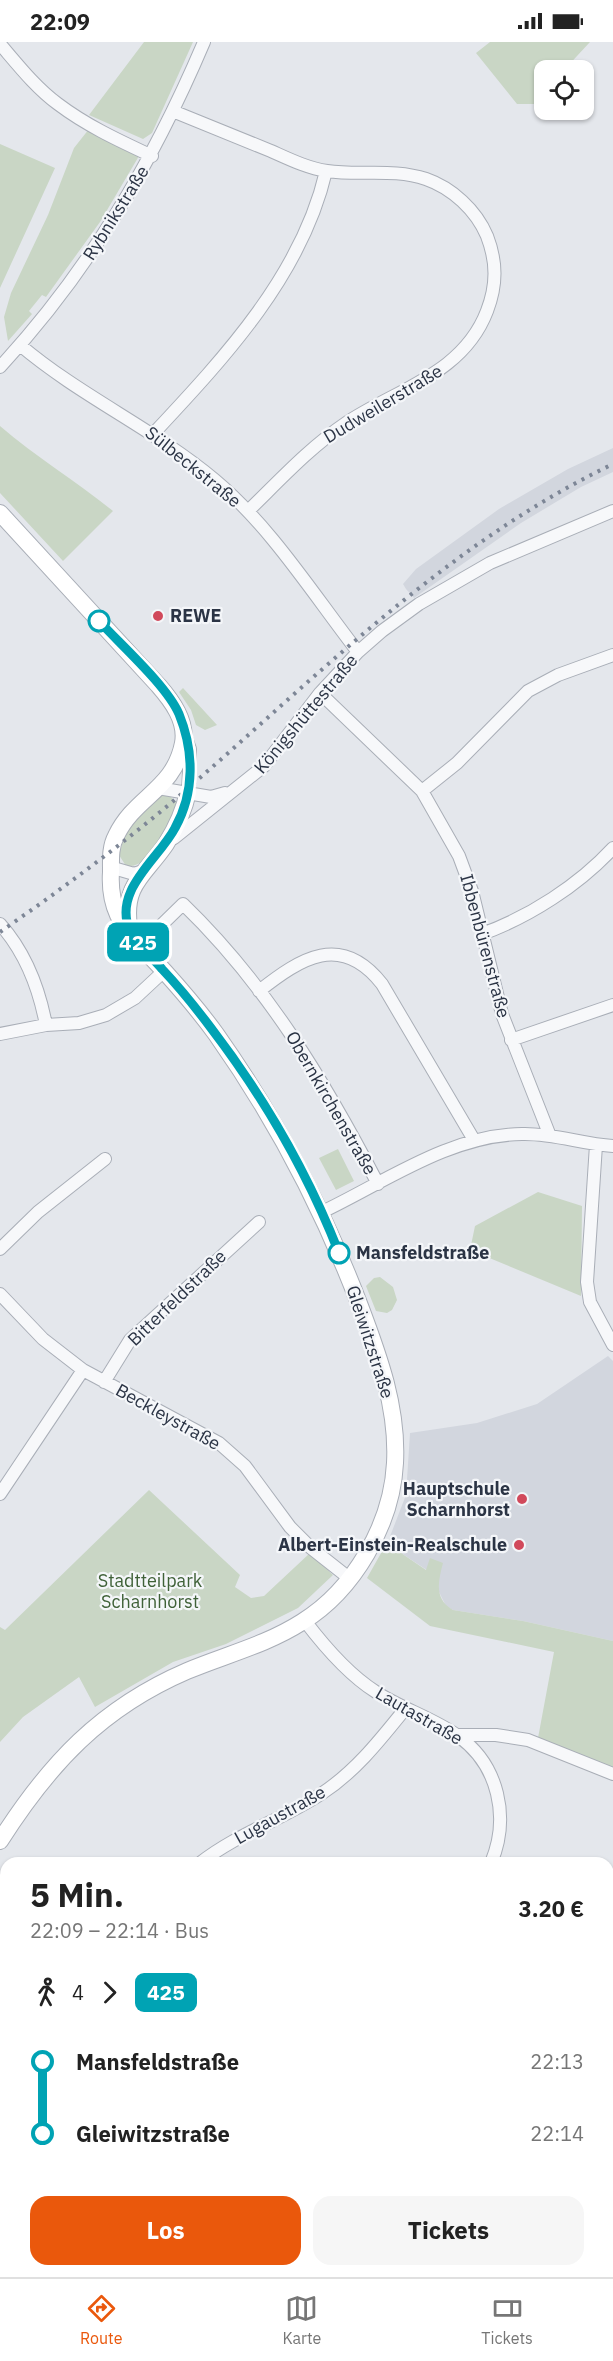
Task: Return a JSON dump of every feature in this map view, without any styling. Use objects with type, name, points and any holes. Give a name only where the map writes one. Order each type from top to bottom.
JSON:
[{"type":"street","name":"Rybnikstraße","points":[[0,367],[83,266],[123,206],[175,112],[204,42]]},
{"type":"street","points":[[0,44],[29,78],[57,104],[82,120],[152,156]]},
{"type":"street","name":"Dudweilerstraße","points":[[175,112],[326,171],[400,173],[427,179],[456,196],[479,222],[490,245],[495,278],[492,297],[479,331],[455,359],[425,381],[344,424],[313,447],[248,511]]},
{"type":"street","points":[[154,434],[217,366],[259,310],[305,228],[326,171]]},
{"type":"street","name":"Sülbeckstraße","points":[[20,345],[47,366],[154,434],[217,481],[248,511],[358,652]]},
{"type":"street","name":"Königshüttestraße","points":[[165,846],[264,766],[320,693],[358,652],[419,604],[473,572],[522,548],[613,513]]},
{"type":"street","points":[[2,521],[165,693],[179,714],[190,749],[188,792],[176,827],[165,846],[143,871],[129,896],[127,908],[130,930]]},
{"type":"street","points":[[422,791],[458,763],[528,691],[558,675],[613,655]]},
{"type":"street","name":"Ibbenbürenstraße","points":[[320,693],[422,791],[462,863],[494,988],[511,1040],[550,1136]]},
{"type":"street","name":"Gleiwitzstraße","points":[[0,1841],[29,1795],[54,1765],[113,1712],[186,1671],[240,1651],[305,1621],[349,1578],[373,1542],[387,1505],[395,1463],[390,1398],[370,1333],[322,1212],[252,1088],[213,1030],[119,918],[111,890],[112,848],[123,824],[158,788],[180,761],[185,734]]},
{"type":"street","points":[[158,788],[212,797],[232,791]]},
{"type":"street","points":[[482,934],[498,928],[555,896],[590,870],[613,848]]},
{"type":"street","points":[[110,867],[134,874],[143,871]]},
{"type":"street","name":"Obernkirchenstraße","points":[[141,945],[183,904],[228,949],[285,1023],[327,1088],[378,1184]]},
{"type":"street","points":[[0,924],[15,940],[35,983],[46,1025]]},
{"type":"street","points":[[259,991],[288,968],[318,955],[337,956],[361,964],[388,992],[474,1140]]},
{"type":"street","points":[[0,1034],[46,1025],[79,1023],[106,1015],[135,998],[164,971]]},
{"type":"street","points":[[511,1040],[613,1005]]},
{"type":"street","points":[[322,1212],[474,1140],[519,1134],[550,1136],[613,1146]]},
{"type":"street","points":[[596,1145],[587,1282],[590,1302],[613,1345]]},
{"type":"street","points":[[0,1249],[38,1212],[105,1159]]},
{"type":"street","name":"Bitterfeldstraße","points":[[104,1382],[130,1340],[161,1308],[259,1222]]},
{"type":"street","name":"Beckleystraße","points":[[0,1294],[43,1339],[83,1370],[219,1443],[245,1466],[297,1534],[349,1578]]},
{"type":"street","points":[[0,1494],[83,1370]]},
{"type":"street","name":"Lautastraße","points":[[305,1621],[364,1683],[405,1709],[457,1735],[484,1761],[493,1778],[499,1799],[500,1832],[493,1857]]},
{"type":"street","name":"Lugaustraße","points":[[208,1857],[227,1843],[298,1808],[336,1783],[371,1750],[405,1709]]},
{"type":"street","points":[[457,1735],[496,1735],[528,1740],[613,1774]]},
{"type":"shaded area","points":[[613,448],[613,472],[581,487],[521,523],[414,598],[406,589],[403,584],[416,569],[499,509],[568,469]]},
{"type":"shaded area","points":[[608,1356],[613,1361],[613,1641],[523,1621],[453,1610],[446,1606],[438,1590],[439,1578],[401,1553],[404,1545],[389,1539],[406,1495],[410,1433],[477,1423],[537,1404]]},
{"type":"green space","points":[[144,42],[193,42],[152,133],[143,139],[89,115]]},
{"type":"green space","points":[[490,42],[590,42],[573,60],[534,60],[534,104],[517,104],[476,53]]},
{"type":"green space","points":[[89,129],[139,156],[100,222],[46,297],[42,295],[29,311],[32,314],[8,341],[4,317],[11,293],[48,215],[74,148]]},
{"type":"green space","points":[[0,144],[55,168],[0,288]]},
{"type":"green space","points":[[0,426],[113,511],[63,561],[0,493]]},
{"type":"green space","points":[[183,688],[217,725],[205,730],[196,725],[191,710],[179,692]]},
{"type":"green space","points":[[167,794],[178,803],[165,832],[144,860],[135,865],[126,866],[119,855],[130,827],[149,803]]},
{"type":"green space","points":[[338,1149],[354,1181],[336,1190],[319,1158]]},
{"type":"green space","points":[[538,1192],[582,1206],[581,1296],[470,1250],[475,1226]]},
{"type":"green space","points":[[380,1277],[393,1287],[397,1300],[392,1310],[387,1313],[376,1311],[366,1286],[374,1278]]},
{"type":"green space","name":"Stadtteilpark Scharnhorst","points":[[149,1490],[240,1575],[235,1587],[251,1598],[264,1596],[310,1553],[333,1575],[298,1608],[226,1644],[173,1662],[95,1707],[79,1677],[23,1717],[0,1742],[0,1627],[5,1630]]},
{"type":"green space","points":[[389,1539],[404,1545],[401,1553],[426,1570],[430,1558],[443,1563],[439,1583],[440,1595],[447,1606],[453,1610],[523,1621],[613,1641],[613,1771],[538,1738],[554,1652],[430,1626],[367,1578]]},
{"type":"railway","points":[[0,932],[87,869],[171,803],[328,664],[436,575],[492,534],[551,497],[613,464]]},
{"type":"bus line","name":"425","points":[[99,621],[173,703],[179,714],[190,749],[190,771],[185,807],[165,846],[143,871],[129,896],[127,908],[130,930],[192,1003],[232,1057],[307,1182],[339,1253]]},
{"type":"place","name":"REWE","points":[[158,616]]},
{"type":"place","name":"Mansfeldstraße","points":[[339,1253]]},
{"type":"place","name":"Hauptschule Scharnhorst","points":[[522,1499]]},
{"type":"place","name":"Albert-Einstein-Realschule","points":[[519,1545]]}]
